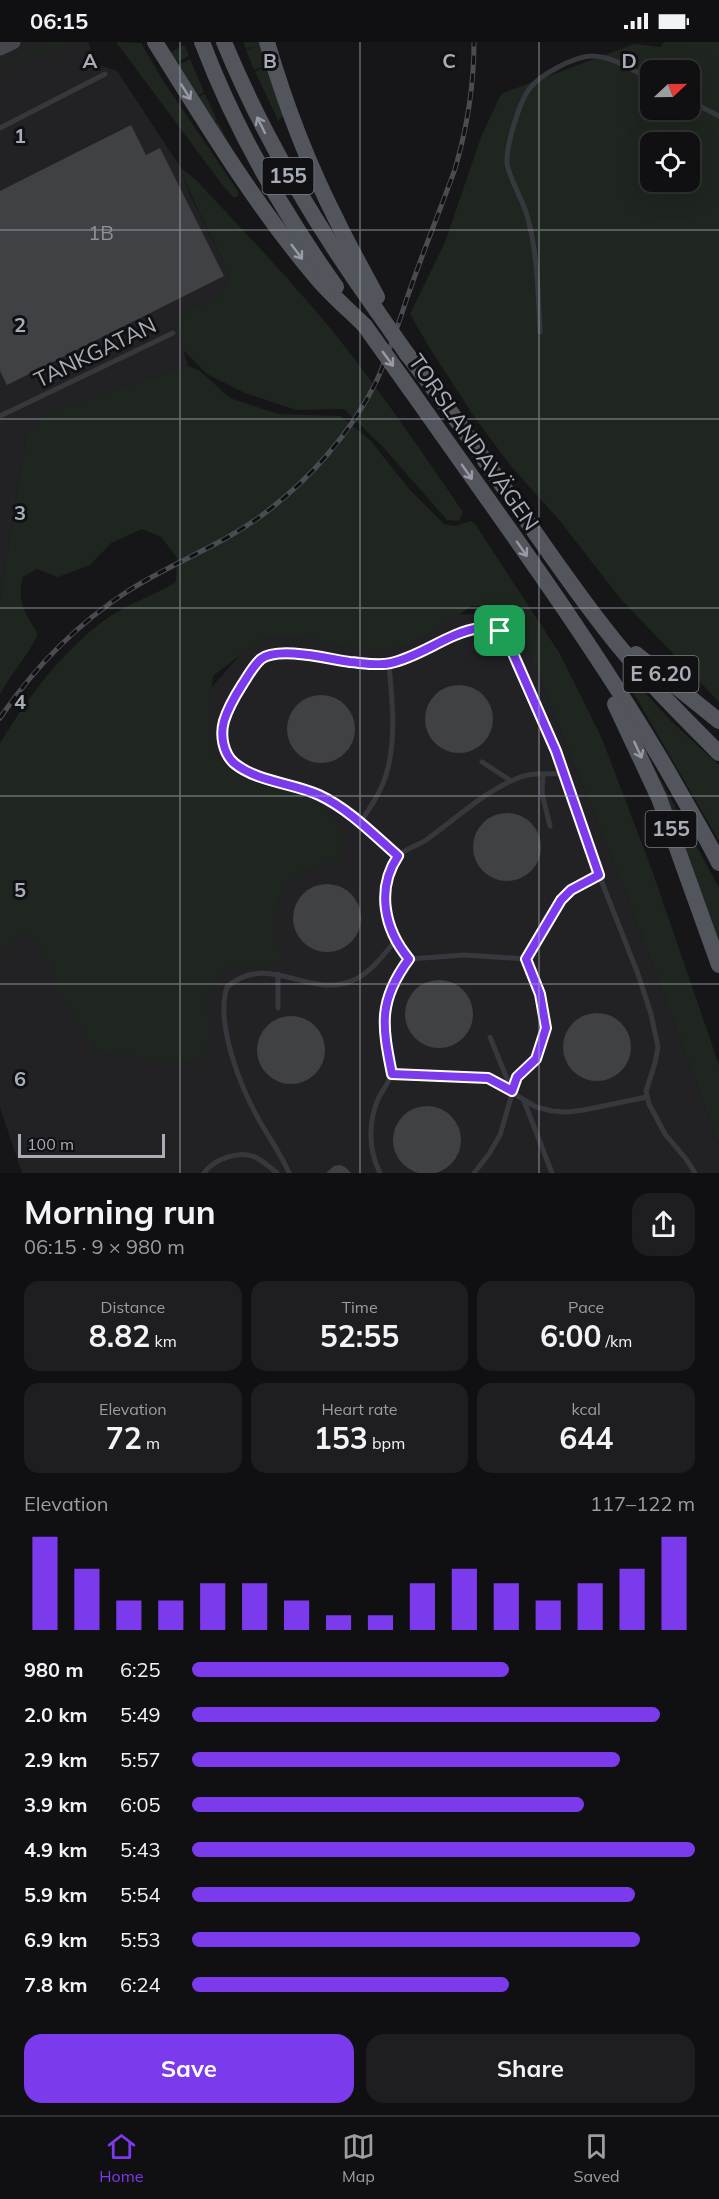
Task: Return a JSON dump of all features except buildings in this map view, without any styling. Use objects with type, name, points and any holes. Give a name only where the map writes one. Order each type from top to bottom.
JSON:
[{"type":"main road","points":[[155,42],[225,153],[275,224],[317,278],[365,326]]},
{"type":"main road","name":"TORSLANDAVÄGEN","points":[[202,42],[241,130],[270,184],[330,278],[591,647],[649,740],[719,863]]},
{"type":"main road","name":"TORSLANDAVÄGEN","points":[[224,42],[263,129],[290,179],[316,222],[380,310],[407,354],[603,627],[674,709],[719,753]]},
{"type":"main road","points":[[267,42],[296,126],[328,201],[380,310]]},
{"type":"main road","name":"E 6.20","points":[[603,627],[719,721]]},
{"type":"main road","name":"155","points":[[591,647],[605,686],[623,719],[659,798],[719,965]]},
{"type":"street","points":[[0,48],[13,42]]},
{"type":"lane","points":[[540,332],[535,256],[530,227],[522,199],[507,165],[522,100],[535,83],[567,63],[584,57],[593,56],[609,60],[640,76]]},
{"type":"lane","points":[[0,128],[105,74]]},
{"type":"lane","points":[[700,106],[719,116]]},
{"type":"lane","name":"TANKGATAN","points":[[0,416],[173,333]]},
{"type":"lane","points":[[398,856],[320,795],[267,778],[235,764],[226,754],[222,740],[224,723],[233,699],[252,669],[262,658],[276,653],[389,664],[465,630],[491,628],[500,631],[508,642],[530,689],[556,751],[651,1014],[658,1047],[646,1091],[647,1097],[665,1134],[695,1173]]},
{"type":"lane","points":[[360,824],[386,777],[391,754],[389,664]]},
{"type":"lane","points":[[482,762],[511,781]]},
{"type":"lane","points":[[543,774],[542,793],[550,826]]},
{"type":"lane","points":[[409,959],[387,921],[386,886],[391,867],[398,856],[421,843],[487,795],[511,781],[520,777],[564,774]]},
{"type":"lane","points":[[526,959],[561,900],[571,890],[599,875]]},
{"type":"lane","points":[[289,1173],[258,1120],[231,1052],[223,1011],[227,987],[236,980],[255,973],[266,972],[314,985],[344,983],[356,979],[368,970],[396,940]]},
{"type":"lane","points":[[409,959],[465,955],[526,959]]},
{"type":"lane","points":[[380,1173],[373,1156],[370,1128],[378,1099],[392,1074],[385,1040],[384,1020],[392,984],[409,959]]},
{"type":"lane","points":[[474,1173],[500,1135],[517,1077],[536,1059],[546,1028],[540,994],[526,959]]},
{"type":"lane","points":[[278,974],[278,1008]]},
{"type":"lane","points":[[490,1037],[512,1091]]},
{"type":"lane","points":[[392,1074],[488,1078],[536,1107],[567,1112],[647,1097]]},
{"type":"lane","points":[[524,1101],[552,1173]]},
{"type":"lane","points":[[204,1173],[210,1165],[232,1156],[255,1157],[278,1173]]},
{"type":"shaded area","points":[[0,42],[88,42],[96,64],[117,71],[181,168],[189,193],[225,265],[230,280],[216,299],[190,309],[183,350],[188,366],[113,392],[26,437],[0,598]]},
{"type":"shaded area","points":[[46,42],[80,42],[0,69],[0,64],[25,55]]},
{"type":"shaded area","points":[[116,42],[141,43],[162,79],[239,193],[237,197],[233,197],[224,187]]},
{"type":"shaded area","points":[[243,42],[261,42],[284,116],[278,120],[255,72],[265,66],[254,70],[246,50],[260,45],[246,49]]},
{"type":"shaded area","points":[[664,42],[719,42],[719,702],[619,597],[560,521],[510,465],[473,415],[410,314],[445,242],[481,137],[501,94],[634,44],[661,47]]},
{"type":"shaded area","points":[[185,46],[189,56],[176,63],[177,65],[190,59],[204,92],[196,97],[205,94],[217,120],[213,124],[218,122],[232,149],[232,155],[169,56],[171,52]]},
{"type":"shaded area","points":[[181,168],[197,181],[273,263],[346,348],[406,429],[463,512],[459,521],[447,520],[383,447],[344,409],[296,410],[245,393],[207,374],[183,350],[178,322],[190,309],[216,299],[230,280]]},
{"type":"shaded area","points":[[188,366],[200,371],[230,398],[278,414],[340,416],[370,440],[410,490],[444,524],[455,526],[471,521],[475,524],[560,654],[602,739],[652,870],[719,1065],[719,1144],[633,912],[527,646],[512,617],[494,607],[472,606],[437,629],[395,649],[359,649],[298,636],[264,637],[213,676],[209,714],[211,754],[242,778],[315,800],[343,831],[342,856],[304,870],[282,889],[274,914],[274,939],[284,958],[273,966],[223,968],[207,990],[209,1043],[197,1061],[153,1059],[95,1051],[64,1001],[50,965],[38,943],[21,933],[0,953],[0,743],[23,707],[47,676],[88,633],[112,615],[176,582],[177,558],[161,537],[142,529],[111,543],[90,565],[58,577],[37,569],[23,577],[21,601],[38,634],[0,695],[0,598],[26,437],[46,414]]},
{"type":"shaded area","points":[[483,614],[512,617],[527,646],[633,912],[719,1144],[719,1173],[22,1173],[0,1107],[0,950],[168,737],[261,631],[426,615]]},
{"type":"shaded area","points":[[630,680],[634,681],[672,722],[719,765],[719,841],[629,685]]},
{"type":"shaded area","points":[[650,763],[719,888],[719,947]]},
{"type":"railway","points":[[0,718],[42,665],[91,618],[128,591],[232,535],[265,513],[298,485],[342,437],[376,382],[455,169],[469,107],[474,42]]},
{"type":"route","points":[[491,628],[500,631],[508,642],[548,729],[599,875],[571,890],[561,900],[526,959],[540,994],[546,1028],[536,1059],[517,1077],[512,1091],[488,1078],[474,1076],[434,1077],[392,1074],[385,1040],[384,1020],[392,984],[409,959],[401,950],[387,921],[386,886],[391,867],[398,856],[340,807],[320,795],[275,781],[235,764],[226,754],[222,740],[224,723],[233,699],[252,669],[262,658],[276,653],[289,653],[363,663],[389,664],[465,630],[491,628]]}]
